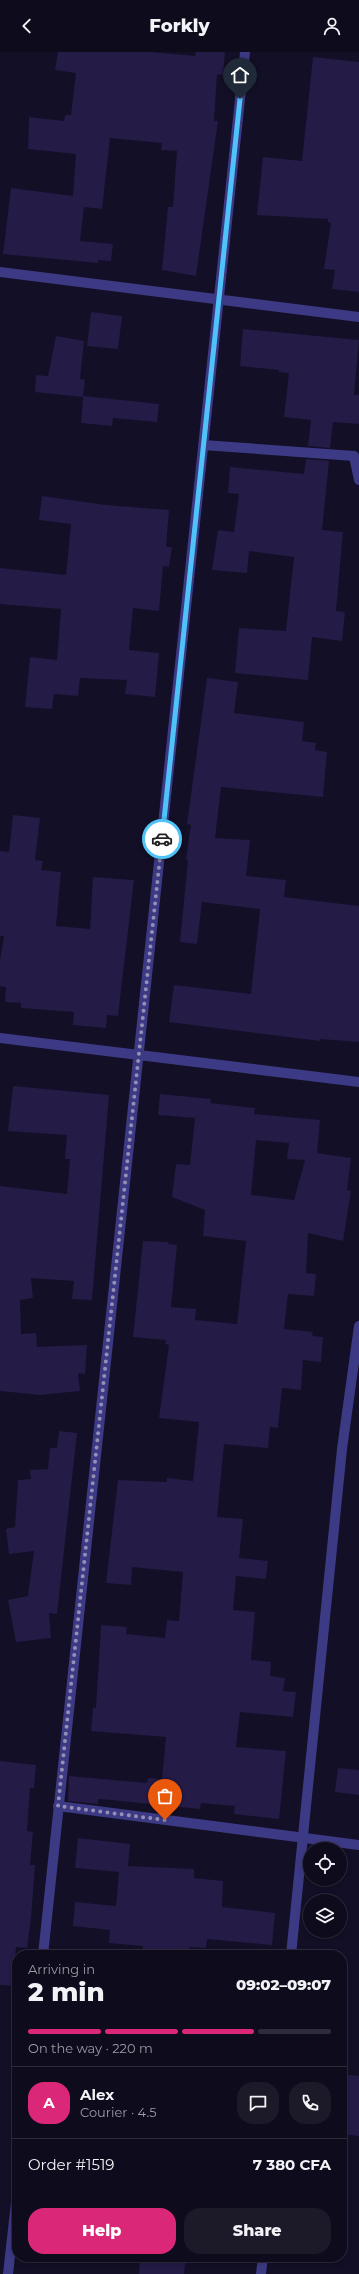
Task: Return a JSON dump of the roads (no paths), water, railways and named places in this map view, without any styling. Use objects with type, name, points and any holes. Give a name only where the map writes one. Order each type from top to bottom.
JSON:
[{"type":"street","points":[[44,1950],[97,1431],[140,1055],[245,52]]},
{"type":"street","points":[[0,272],[359,317]]},
{"type":"street","points":[[203,445],[354,456],[359,480]]},
{"type":"street","points":[[0,1038],[359,1082]]},
{"type":"street","points":[[291,1950],[342,1448],[359,1326]]},
{"type":"street","points":[[58,1806],[302,1839],[359,1845]]},
{"type":"street","points":[[8,2274],[12,2238]]},
{"type":"street","points":[[261,2274],[262,2262]]}]
